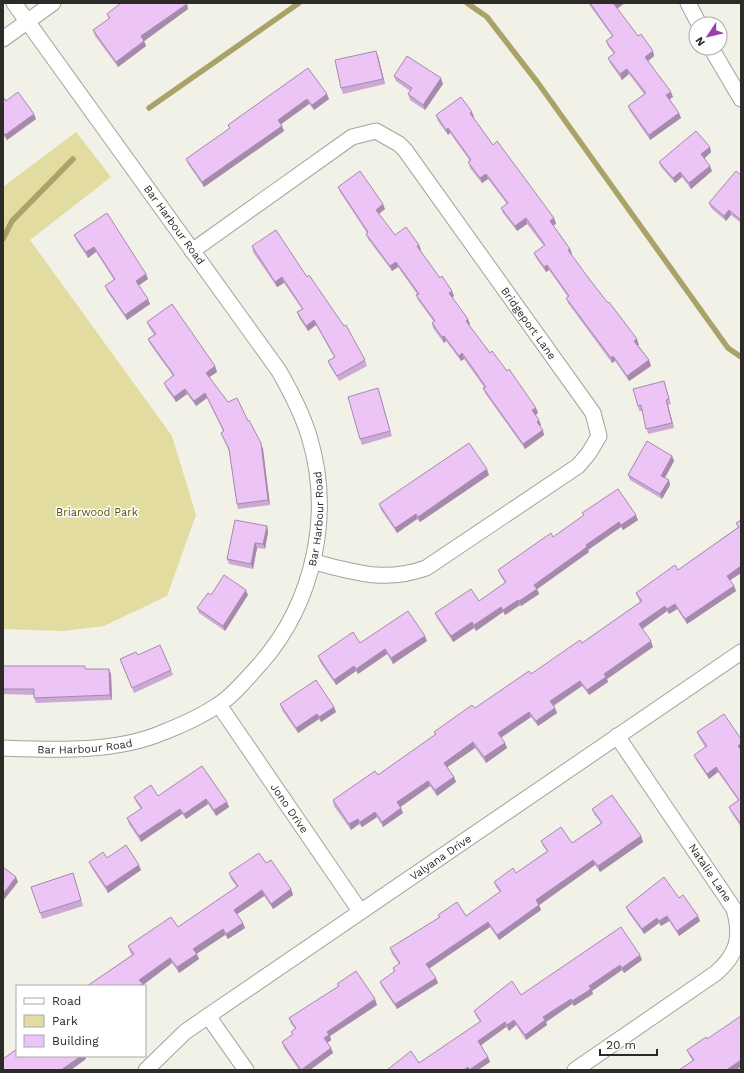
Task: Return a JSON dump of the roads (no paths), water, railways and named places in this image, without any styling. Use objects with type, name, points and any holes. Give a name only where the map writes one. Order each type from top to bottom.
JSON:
[{"type":"street","name":"Bar Harbour Road","points":[[3,748],[52,750],[96,747],[131,742],[163,733],[219,705],[247,678],[273,648],[291,621],[304,591],[314,562],[318,526],[319,496],[316,466],[310,437],[302,414],[279,371],[14,3]]},
{"type":"street","points":[[3,39],[53,3]]},
{"type":"street","points":[[688,3],[695,16]]},
{"type":"street","points":[[716,56],[741,99]]},
{"type":"street","name":"Bridgeport Lane","points":[[192,251],[352,137],[376,131],[399,144],[405,150],[593,413],[599,436],[590,452],[578,466],[426,568],[411,574],[386,577],[362,574],[314,562]]},
{"type":"street","name":"Valyana Drive","points":[[146,1070],[186,1032],[208,1016],[741,652]]},
{"type":"street","name":"Jono Drive","points":[[219,705],[360,911]]},
{"type":"street","name":"Natalie Lane","points":[[575,1070],[716,973],[734,954],[738,940],[737,920],[734,909],[617,736]]},
{"type":"street","points":[[208,1016],[246,1070]]},
{"type":"waterway","points":[[149,108],[299,3]]},
{"type":"waterway","points":[[467,3],[487,17],[538,83],[728,348],[741,357]]},
{"type":"waterway","points":[[3,239],[12,221],[73,159]]},
{"type":"park label","name":"Briarwood Park","points":[[97,512]]}]
